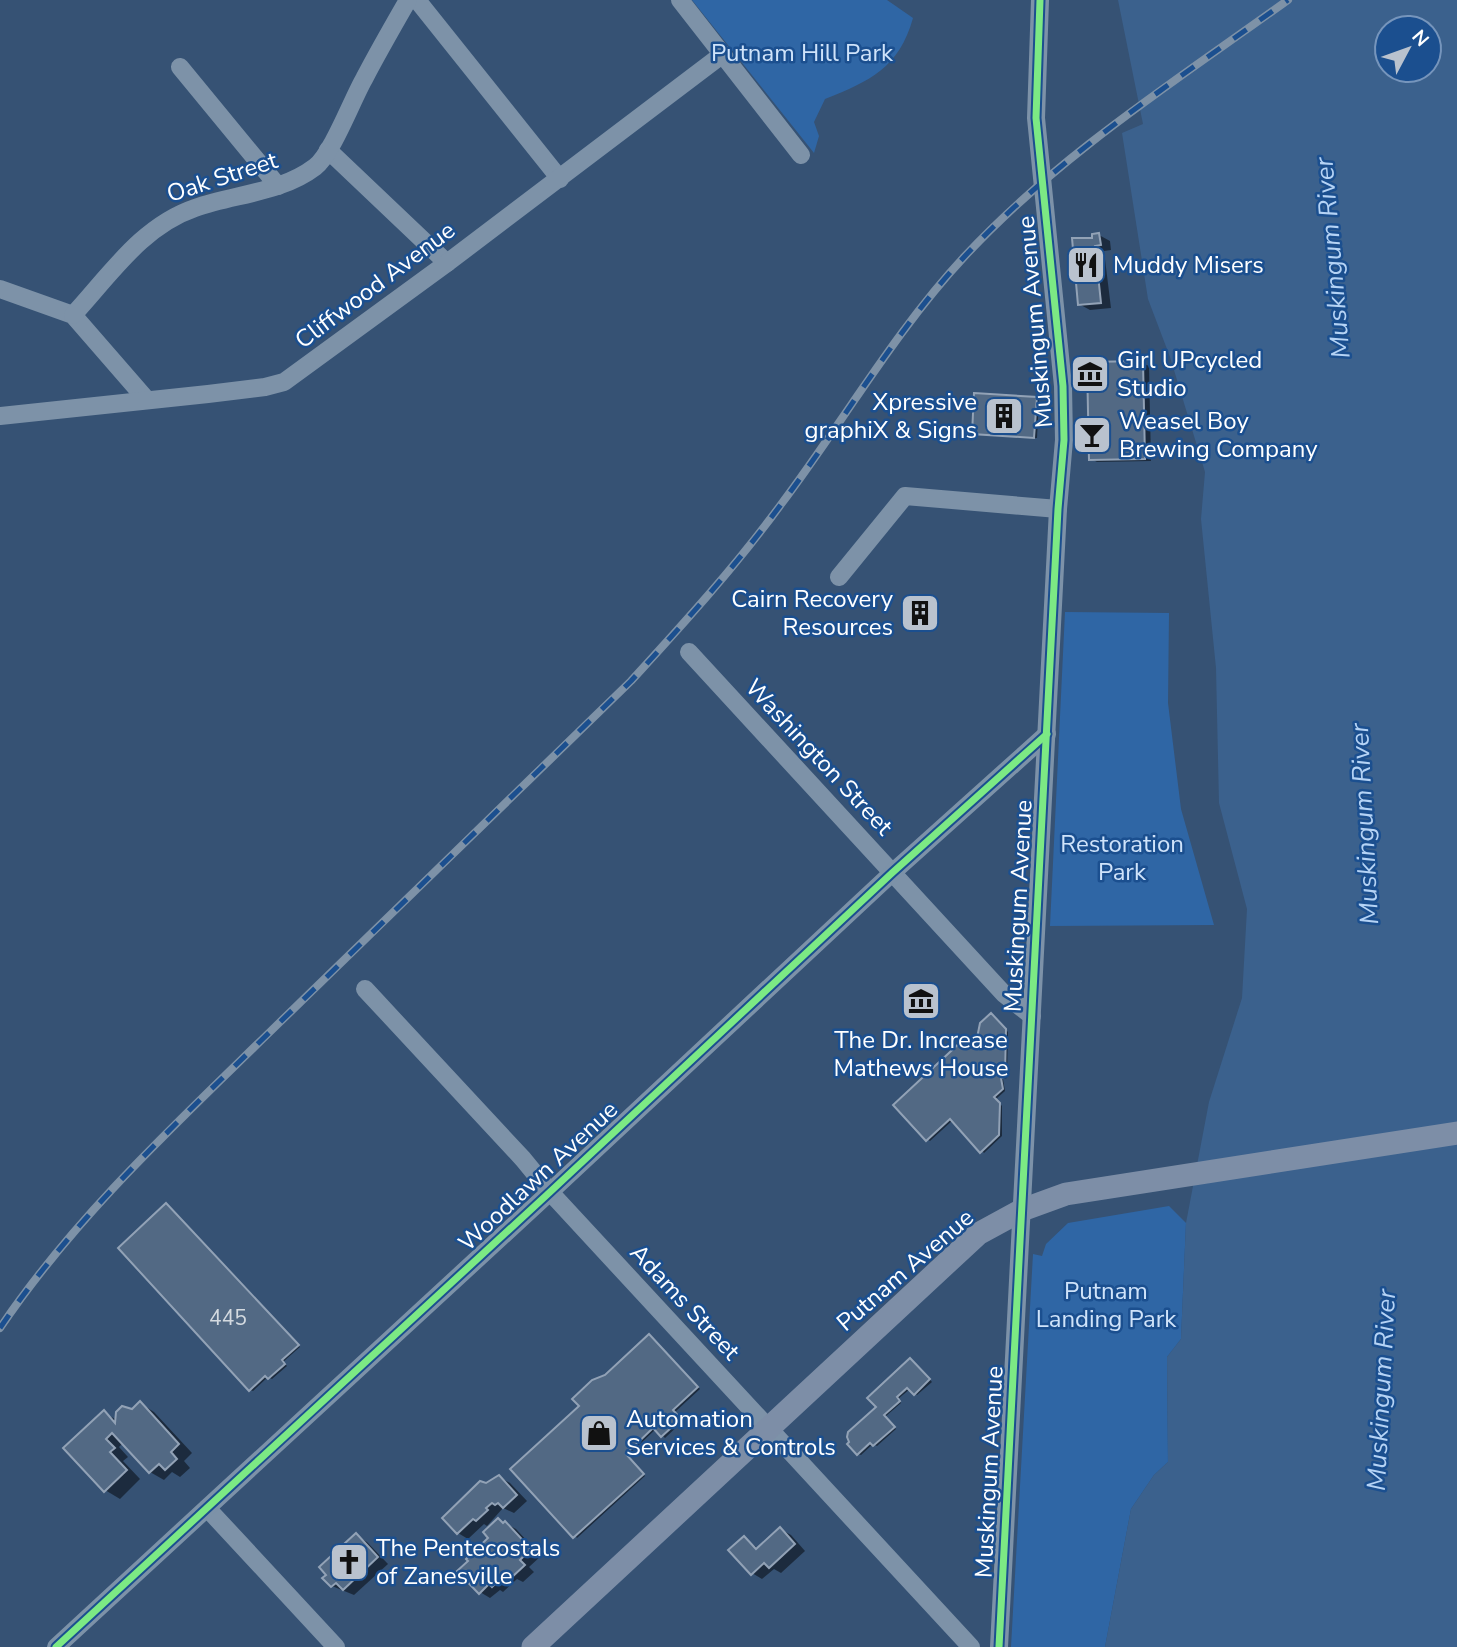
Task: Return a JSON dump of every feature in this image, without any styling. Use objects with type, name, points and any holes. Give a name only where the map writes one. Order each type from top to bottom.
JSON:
[{"type":"main road","name":"Putnam Avenue","points":[[533,1647],[978,1234],[1022,1210],[1066,1194],[1457,1133]]},
{"type":"street","name":"Oak Street","points":[[74,315],[142,239],[163,222],[195,208],[278,186],[317,166],[408,0]]},
{"type":"street","points":[[417,0],[560,179]]},
{"type":"street","points":[[680,0],[802,155]]},
{"type":"street","name":"Muskingum Avenue","points":[[999,1647],[1058,509],[1064,440],[1063,386],[1036,118],[1040,0]]},
{"type":"street","name":"Cliffwood Avenue","points":[[0,416],[265,387],[284,382],[560,179],[723,54]]},
{"type":"street","points":[[180,67],[278,186]]},
{"type":"street","points":[[328,150],[447,263]]},
{"type":"street","points":[[0,289],[74,315],[146,399]]},
{"type":"street","points":[[839,576],[905,496],[1058,509]]},
{"type":"street","name":"Washington Street","points":[[689,652],[1004,993],[1032,1016]]},
{"type":"street","name":"Woodlawn Avenue","points":[[56,1647],[892,873],[1047,734]]},
{"type":"street","name":"Adams Street","points":[[365,989],[971,1647]]},
{"type":"street","points":[[207,1508],[336,1647]]},
{"type":"green space","name":"Putnam Hill Park","points":[[692,0],[887,0],[913,18],[900,49],[891,61],[869,79],[825,99],[814,122],[819,136],[814,153]]},
{"type":"green space","name":"Restoration Park","points":[[1065,612],[1169,613],[1168,703],[1181,809],[1214,925],[1050,926]]},
{"type":"green space","name":"Putnam Landing Park","points":[[1169,1206],[1186,1223],[1181,1339],[1167,1357],[1168,1462],[1154,1475],[1131,1509],[1105,1647],[1011,1647],[1033,1254],[1042,1256],[1046,1244],[1068,1223]]},
{"type":"water","name":"Muskingum River","points":[[1118,0],[1457,0],[1457,1647],[1105,1647],[1131,1509],[1154,1475],[1168,1462],[1167,1357],[1181,1339],[1186,1223],[1209,1102],[1242,998],[1247,909],[1219,803],[1216,668],[1201,519],[1205,472],[1170,357],[1148,299],[1122,133],[1143,124]]},
{"type":"building","name":"Muddy Misers","points":[[1099,233],[1101,245],[1095,246],[1101,303],[1078,305],[1072,238],[1092,238],[1092,234]]},
{"type":"building","points":[[1143,361],[1145,459],[1089,460],[1087,362]]},
{"type":"building","name":"Xpressive graphiX & Signs","points":[[974,393],[1037,397],[1034,438],[972,434]]},
{"type":"building","name":"Cairn Recovery Resources","points":[[905,602],[936,604],[935,624],[904,622]]},
{"type":"building","points":[[991,1013],[1006,1029],[1005,1077],[1001,1078],[1003,1089],[994,1097],[1000,1103],[999,1135],[980,1153],[950,1119],[926,1141],[893,1105],[964,1039],[976,1043],[980,1023]]},
{"type":"building","points":[[166,1203],[299,1345],[282,1360],[285,1364],[268,1379],[265,1376],[249,1391],[118,1248]]},
{"type":"building","name":"Automation Services & Controls","points":[[649,1334],[698,1387],[673,1410],[681,1419],[661,1437],[653,1428],[626,1454],[644,1474],[573,1538],[510,1469],[579,1406],[572,1399],[592,1380],[605,1375]]},
{"type":"building","points":[[910,1358],[930,1379],[914,1395],[907,1388],[897,1397],[900,1401],[884,1415],[895,1427],[873,1446],[870,1443],[857,1455],[847,1444],[848,1432],[876,1407],[867,1398]]},
{"type":"building","points":[[140,1401],[179,1444],[171,1452],[177,1459],[165,1470],[159,1464],[149,1473],[112,1433],[106,1439],[115,1448],[110,1452],[127,1470],[104,1492],[63,1448],[104,1410],[115,1423],[116,1412],[122,1406],[132,1409]]},
{"type":"building","points":[[499,1475],[517,1495],[503,1508],[498,1503],[492,1503],[476,1521],[473,1519],[457,1534],[442,1518],[480,1481],[486,1483]]},
{"type":"building","points":[[498,1518],[503,1523],[505,1521],[531,1549],[520,1560],[525,1565],[512,1577],[507,1572],[492,1587],[489,1584],[479,1594],[457,1571],[488,1538],[483,1532]]},
{"type":"building","points":[[780,1527],[795,1544],[769,1568],[764,1563],[751,1575],[728,1550],[744,1536],[756,1549]]},
{"type":"building","name":"The Pentecostals of Zanesville","points":[[356,1533],[378,1557],[343,1590],[336,1583],[331,1587],[322,1578],[326,1575],[319,1567]]},
{"type":"railway","points":[[0,1328],[62,1246],[131,1169],[631,681],[670,638],[764,526],[915,315],[965,256],[1001,219],[1079,152],[1288,0]]},
{"type":"cycle path","points":[[999,1647],[1058,509],[1064,440],[1063,386],[1036,118],[1040,0]]},
{"type":"cycle path","points":[[56,1647],[892,873],[1047,734]]},
{"type":"place","name":"Muddy Misers","points":[[1086,265]]},
{"type":"place","name":"Girl UPcycled Studio","points":[[1090,374]]},
{"type":"place","name":"Xpressive graphiX & Signs","points":[[1004,416]]},
{"type":"place","name":"Weasel Boy Brewing Company","points":[[1092,435]]},
{"type":"place","name":"Cairn Recovery Resources","points":[[920,613]]},
{"type":"place","name":"The Dr. Increase Mathews House","points":[[921,1001]]},
{"type":"place","name":"Automation Services & Controls","points":[[599,1433]]},
{"type":"place","name":"The Pentecostals of Zanesville","points":[[349,1562]]}]
